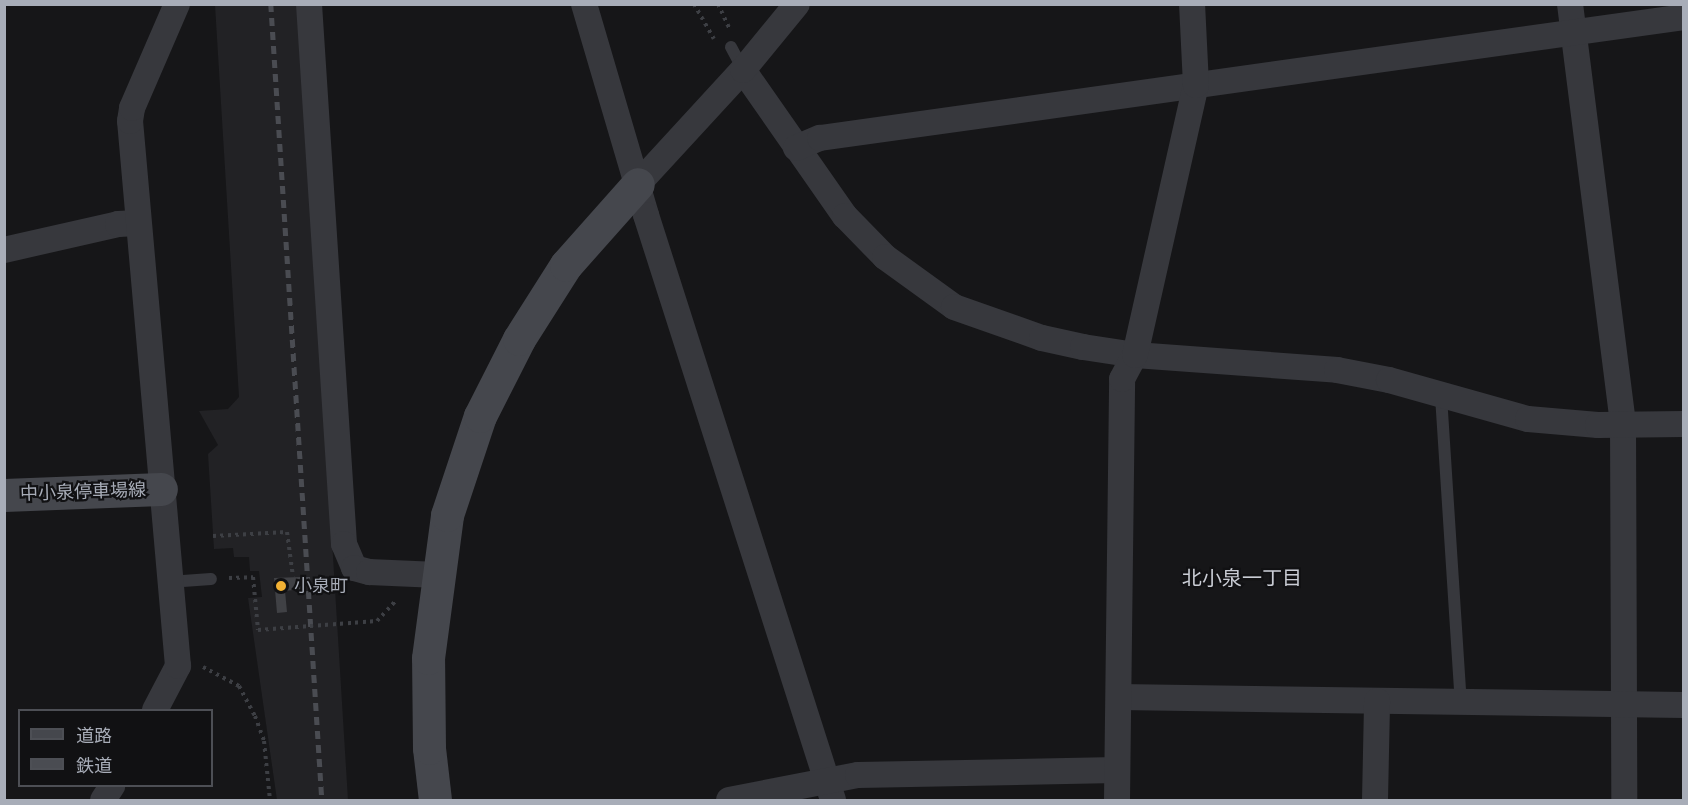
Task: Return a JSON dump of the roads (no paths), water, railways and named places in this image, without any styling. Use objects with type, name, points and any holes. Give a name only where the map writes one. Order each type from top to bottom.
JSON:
[{"type":"street","points":[[156,709],[176,674],[178,658],[169,582],[138,223],[132,108],[177,4]]},
{"type":"street","points":[[309,4],[344,544],[354,568],[369,572],[438,575]]},
{"type":"street","points":[[584,4],[638,184],[830,791]]},
{"type":"street","points":[[435,801],[428,698],[438,575],[447,515],[480,416],[519,339],[566,265],[743,70],[797,4]]},
{"type":"street","points":[[1117,801],[1122,378],[1135,355],[1196,85],[1192,4]]},
{"type":"street","points":[[1570,4],[1623,424],[1624,801]]},
{"type":"street","points":[[796,148],[820,138],[1683,17]]},
{"type":"street","points":[[743,70],[845,216],[885,257],[927,291],[954,308],[1042,338],[1135,355],[1337,370],[1389,380],[1528,419],[1623,424],[1683,424]]},
{"type":"street","points":[[4,250],[118,224],[138,223]]},
{"type":"street","name":"中小泉停車場線","points":[[4,495],[161,489]]},
{"type":"street","points":[[1119,697],[1683,705]]},
{"type":"street","points":[[1375,801],[1377,701]]},
{"type":"street","points":[[729,801],[830,791],[858,775],[1117,770]]},
{"type":"street","points":[[103,801],[111,787]]},
{"type":"lane","points":[[731,47],[743,70]]},
{"type":"lane","points":[[1441,396],[1461,702]]},
{"type":"lane","points":[[169,582],[211,579]]},
{"type":"railway","points":[[271,4],[322,800]]},
{"type":"place","name":"小泉町","points":[[281,586]]},
{"type":"district","name":"北小泉一丁目","points":[[1242,577]]}]
